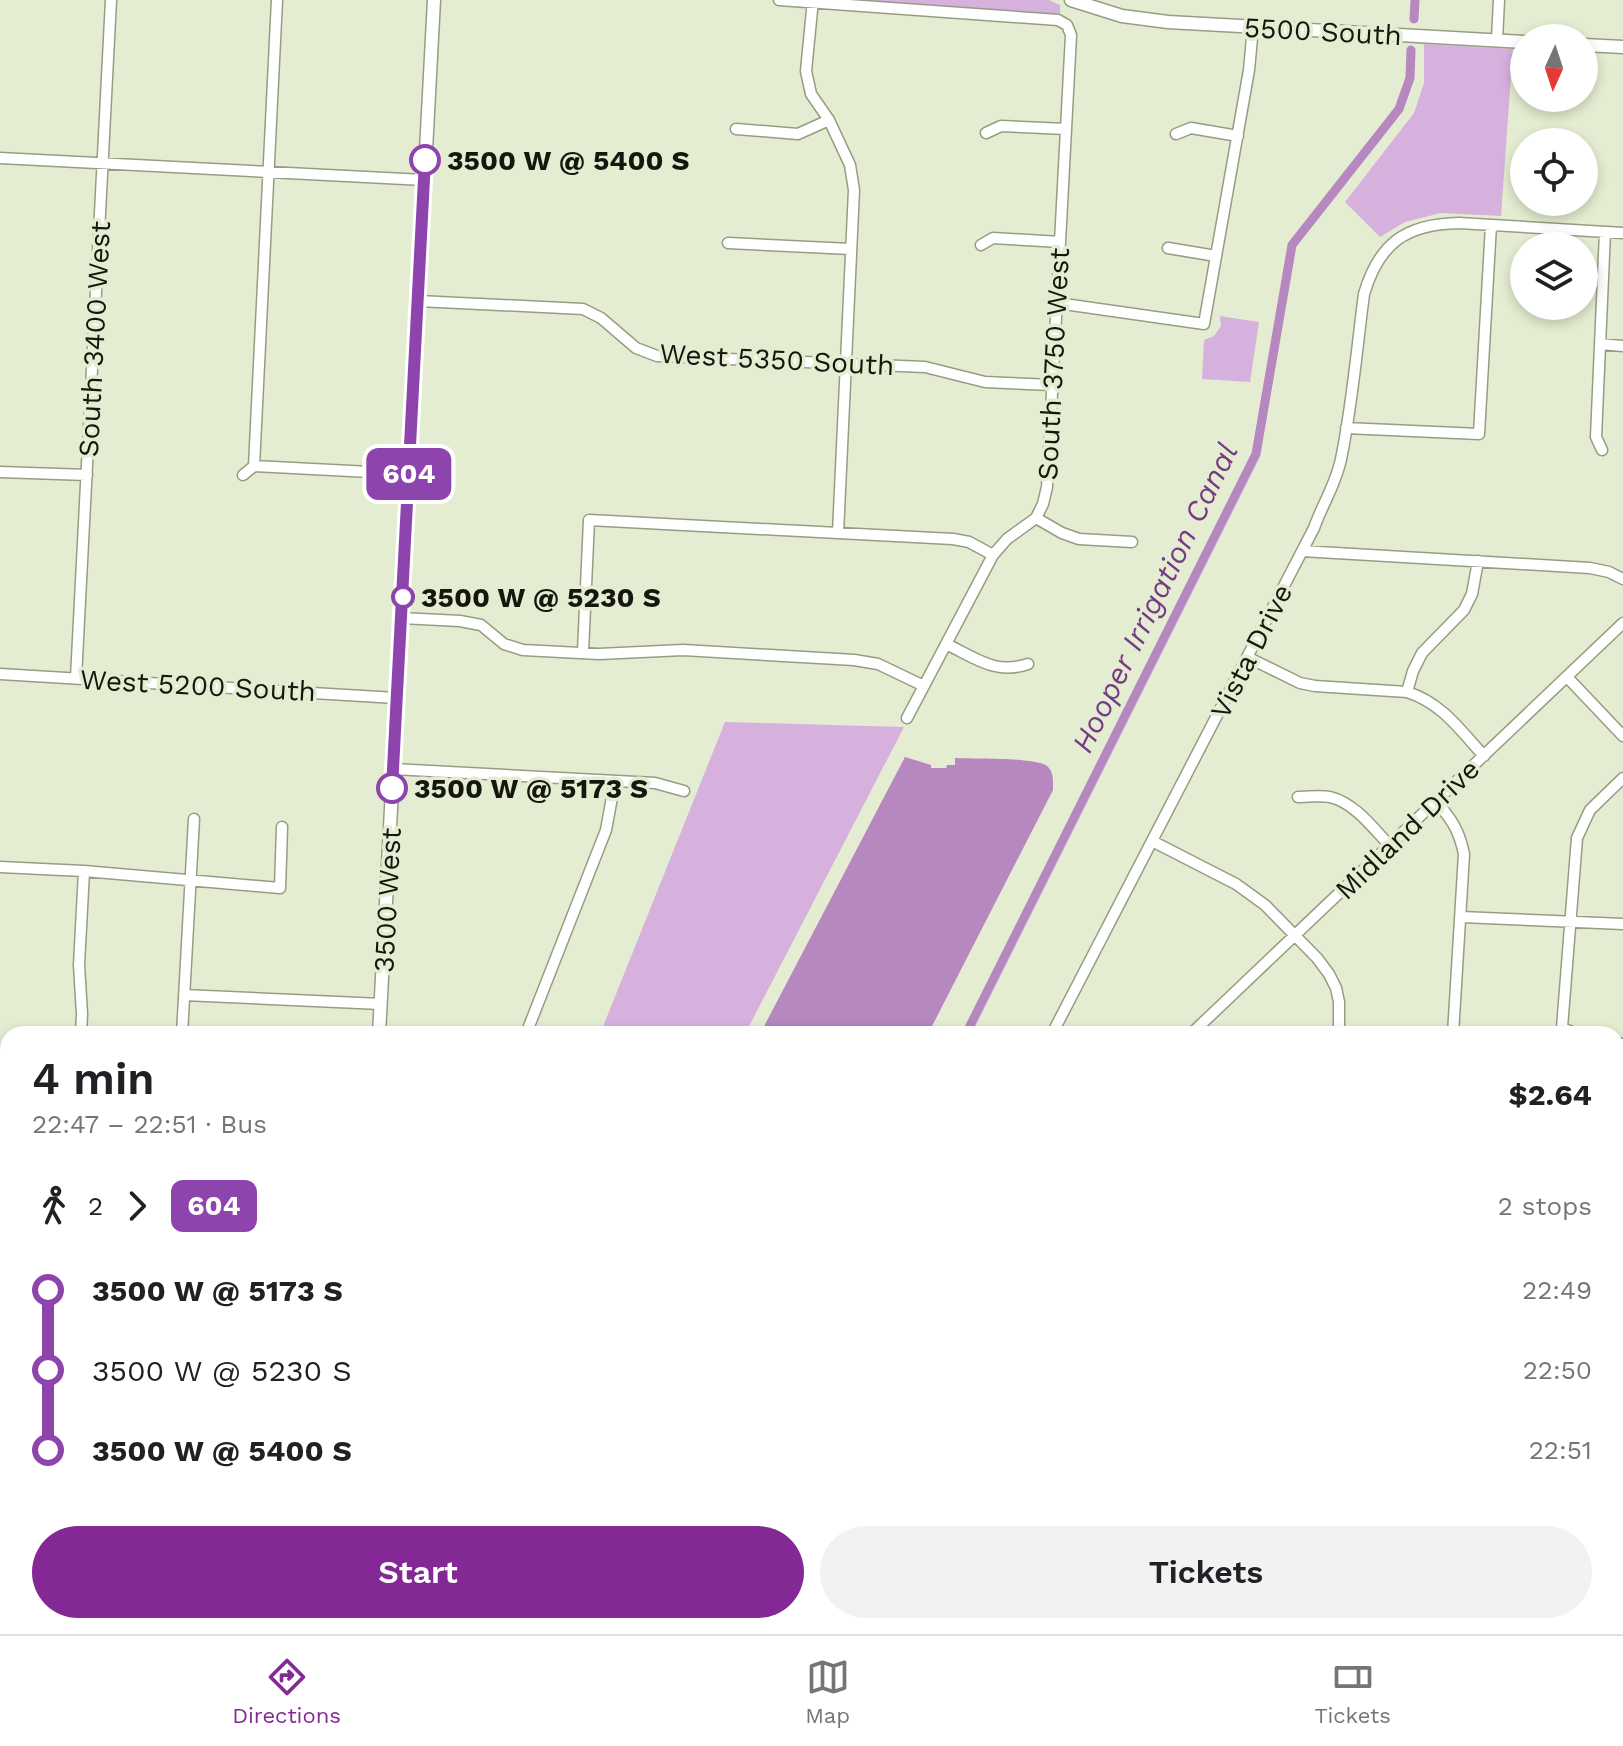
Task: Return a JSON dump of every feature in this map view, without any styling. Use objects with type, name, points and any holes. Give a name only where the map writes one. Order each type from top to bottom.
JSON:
[{"type":"main road","name":"3500 West","points":[[380,1026],[434,0]]},
{"type":"main road","name":"5500 South","points":[[1071,0],[1122,16],[1168,22],[1510,41]]},
{"type":"main road","points":[[1598,46],[1623,47]]},
{"type":"street","name":"South 3400 West","points":[[76,678],[111,0]]},
{"type":"street","points":[[254,466],[277,0]]},
{"type":"street","points":[[779,0],[813,1],[806,71],[811,94],[829,120],[850,165],[854,190],[838,533]]},
{"type":"street","points":[[1497,40],[1499,0]]},
{"type":"street","name":"South 3750 West","points":[[813,1],[1058,20],[1067,25],[1071,35],[1047,487],[1043,504],[1036,518],[1007,539],[993,555],[907,718]]},
{"type":"street","points":[[1057,303],[1204,324],[1249,70],[1253,27]]},
{"type":"street","points":[[736,129],[798,134],[829,120]]},
{"type":"street","points":[[986,133],[1001,126],[1066,129]]},
{"type":"street","points":[[1176,134],[1191,128],[1238,136]]},
{"type":"street","points":[[0,158],[424,180]]},
{"type":"street","name":"Vista Drive","points":[[1056,1026],[1334,484],[1341,461],[1369,276],[1387,248],[1411,232],[1440,224],[1491,225]]},
{"type":"street","points":[[1346,428],[1479,434],[1491,225],[1623,233]]},
{"type":"street","points":[[1602,450],[1596,437],[1605,232]]},
{"type":"street","points":[[981,245],[993,238],[1060,242]]},
{"type":"street","points":[[728,243],[851,249]]},
{"type":"street","points":[[1168,248],[1216,256]]},
{"type":"street","name":"West 5350 South","points":[[418,301],[583,309],[601,318],[636,348],[657,356],[925,367],[985,382],[1052,385]]},
{"type":"street","points":[[1600,344],[1623,346]]},
{"type":"street","points":[[243,475],[254,466],[409,474]]},
{"type":"street","points":[[0,472],[87,475]]},
{"type":"street","points":[[1036,518],[1079,539],[1132,542]]},
{"type":"street","points":[[583,652],[589,520],[953,539],[969,542],[993,555]]},
{"type":"street","points":[[1302,551],[1590,568],[1623,579]]},
{"type":"street","points":[[1407,692],[1422,653],[1464,610],[1472,594],[1478,561]]},
{"type":"street","points":[[401,618],[481,625],[504,644],[523,650],[599,654],[683,650],[854,660],[878,664],[924,686]]},
{"type":"street","name":"Midland Drive","points":[[1199,1026],[1623,623]]},
{"type":"street","points":[[946,644],[996,668],[1013,669],[1028,664]]},
{"type":"street","points":[[1247,657],[1300,683],[1407,692],[1421,696],[1434,703],[1484,756]]},
{"type":"street","name":"West 5200 South","points":[[0,674],[396,698]]},
{"type":"street","points":[[1567,677],[1623,736]]},
{"type":"street","points":[[393,769],[655,783],[684,791]]},
{"type":"street","points":[[1561,1026],[1577,838],[1590,810],[1623,778]]},
{"type":"street","points":[[529,1026],[606,830],[615,781]]},
{"type":"street","points":[[1298,797],[1328,797],[1344,803],[1390,846]]},
{"type":"street","points":[[1436,801],[1452,819],[1461,836],[1464,854],[1454,1026]]},
{"type":"street","points":[[182,1026],[194,819]]},
{"type":"street","points":[[0,867],[280,888],[282,827]]},
{"type":"street","points":[[1152,841],[1236,884],[1265,905],[1329,974],[1339,1002],[1339,1026]]},
{"type":"street","points":[[81,1026],[79,965],[84,871]]},
{"type":"street","points":[[1461,917],[1623,924]]},
{"type":"street","points":[[184,995],[381,1004]]},
{"type":"shaded area","points":[[819,0],[1049,0],[1060,5],[1060,16]]},
{"type":"shaded area","points":[[1424,44],[1510,49],[1501,216],[1441,213],[1405,222],[1380,237],[1345,202],[1414,113],[1424,83]]},
{"type":"shaded area","points":[[1220,316],[1259,322],[1250,382],[1202,379],[1204,340],[1214,336],[1221,326]]},
{"type":"shaded area","points":[[725,722],[904,727],[749,1026],[603,1026]]},
{"type":"shaded area","points":[[905,757],[931,765],[931,768],[955,765],[955,758],[1017,760],[1047,766],[1053,777],[1053,790],[932,1026],[764,1026]]},
{"type":"waterway","name":"Hooper Irrigation Canal","points":[[1414,19],[1415,0]]},
{"type":"waterway","name":"Hooper Irrigation Canal","points":[[970,1026],[1256,454],[1292,245],[1399,109],[1410,78],[1411,50]]},
{"type":"bus line","name":"604","points":[[392,788],[425,160]]},
{"type":"place","name":"3500 W @ 5400 S","points":[[425,160]]},
{"type":"place","name":"3500 W @ 5230 S","points":[[403,597]]},
{"type":"place","name":"3500 W @ 5173 S","points":[[392,788]]}]
